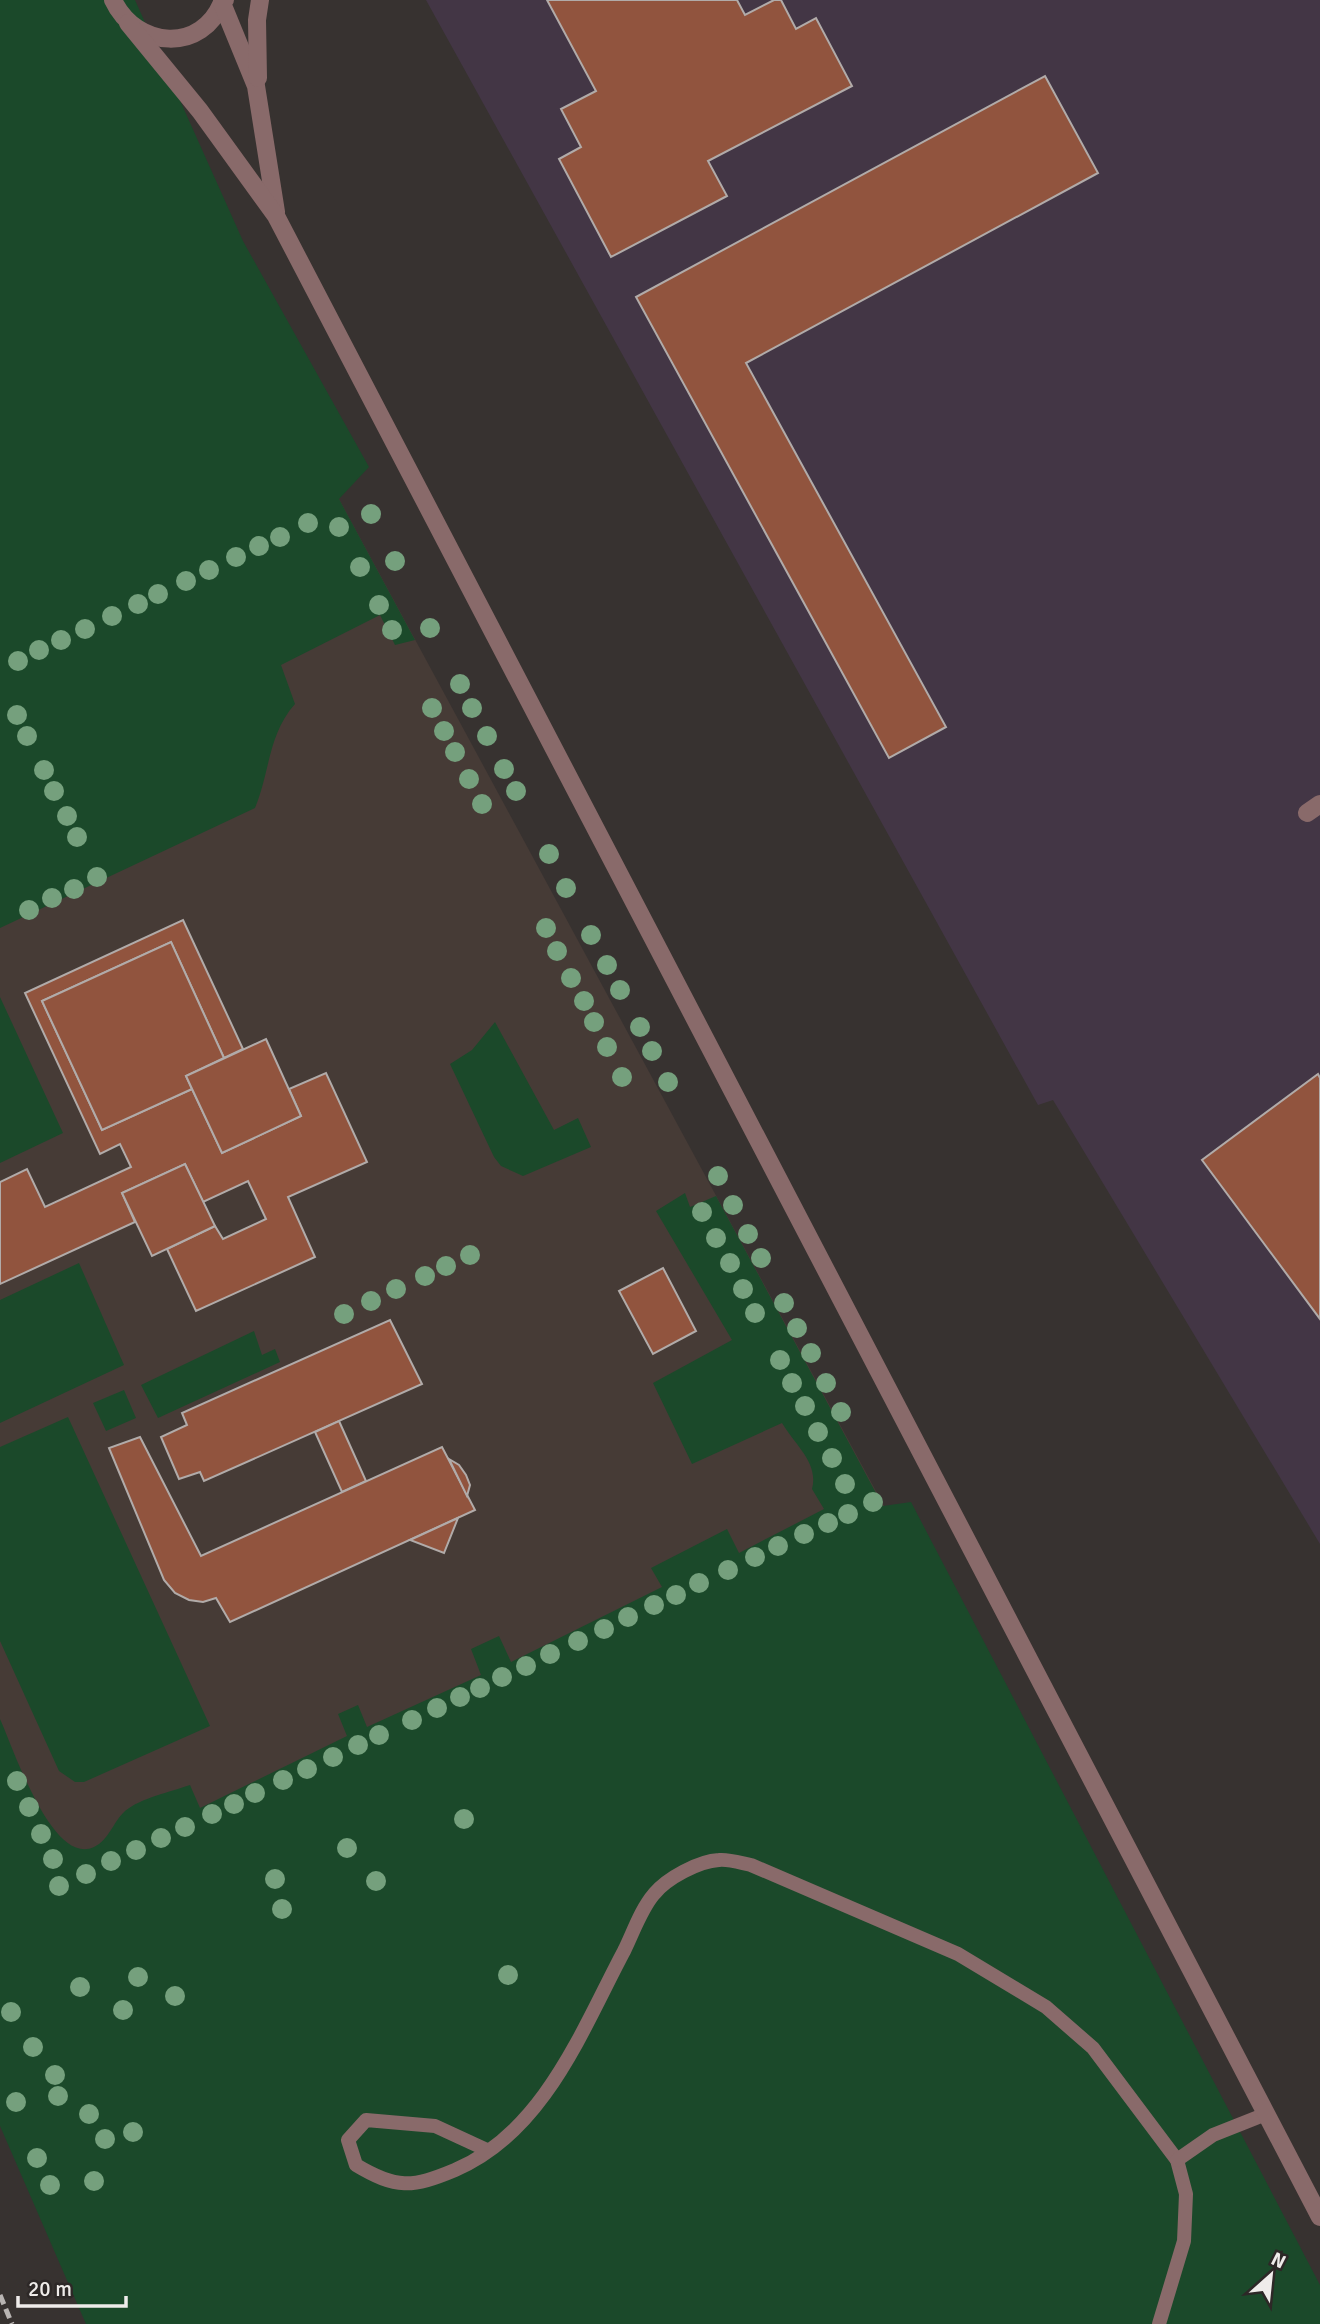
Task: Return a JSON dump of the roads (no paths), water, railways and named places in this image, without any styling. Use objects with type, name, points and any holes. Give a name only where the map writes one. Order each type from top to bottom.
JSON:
[{"type":"street","points":[[113,0],[128,23],[200,111],[276,216],[1320,2217]]},
{"type":"street","points":[[260,0],[257,19],[258,96],[276,216]]},
{"type":"street","points":[[128,23],[153,37],[181,38],[198,32],[213,19],[224,1]]},
{"type":"street","points":[[224,1],[258,96]]},
{"type":"lane","points":[[487,2150],[435,2126],[366,2120],[348,2140],[356,2165],[386,2183],[427,2182],[472,2163],[487,2150],[538,2105],[562,2068],[654,1894],[692,1868],[720,1860],[751,1865],[958,1954],[1046,2007],[1093,2048],[1177,2160],[1186,2194],[1184,2241],[1159,2324]]},
{"type":"lane","points":[[1177,2160],[1213,2135],[1266,2114]]},
{"type":"railway","points":[[0,2295],[12,2324]]}]
